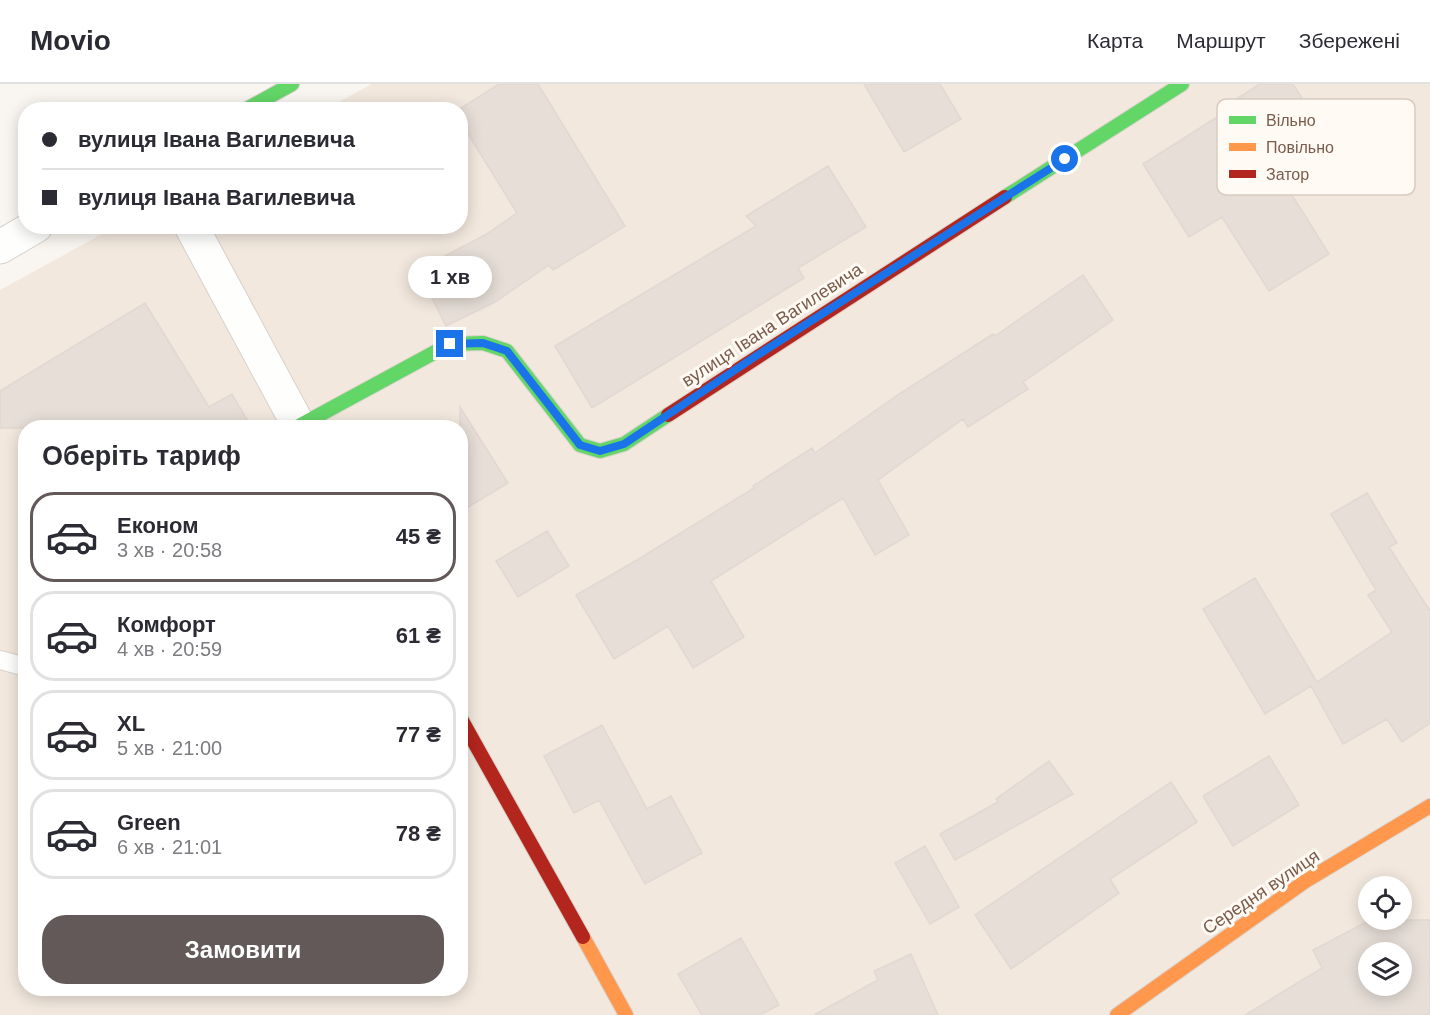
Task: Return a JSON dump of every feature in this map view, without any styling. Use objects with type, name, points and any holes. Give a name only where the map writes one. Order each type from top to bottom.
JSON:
[{"type":"street","points":[[260,91],[292,84]]},
{"type":"street","name":"вулиця Івана Вагилевича","points":[[312,420],[450,344],[483,343],[507,351],[580,445],[600,451],[624,444],[743,364],[1182,84]]},
{"type":"street","points":[[0,247],[22,234]]},
{"type":"street","points":[[195,234],[295,420]]},
{"type":"street","points":[[468,731],[626,1015]]},
{"type":"street","name":"Середня вулиця","points":[[1117,1015],[1304,882],[1430,806]]},
{"type":"lane","points":[[0,660],[18,665]]},
{"type":"shaded area","points":[[372,84],[1430,84],[1430,1015],[0,1015],[0,290],[102,234],[468,234],[468,102],[339,102]]},
{"type":"building","points":[[499,84],[538,84],[625,226],[553,270],[549,265],[495,302],[446,326],[418,270],[485,235],[517,213],[468,134],[468,104]]},
{"type":"building","points":[[864,84],[940,84],[961,119],[904,152]]},
{"type":"building","points":[[1260,84],[1293,84],[1303,99],[1236,99]]},
{"type":"building","points":[[1217,117],[1217,195],[1292,195],[1329,254],[1269,291],[1222,217],[1189,237],[1143,164]]},
{"type":"building","points":[[828,166],[866,227],[798,268],[804,278],[592,408],[555,346],[756,226],[746,216]]},
{"type":"building","points":[[1083,275],[1113,320],[1023,382],[1028,389],[968,427],[963,419],[878,480],[909,535],[875,555],[843,498],[711,581],[744,637],[693,668],[668,626],[614,659],[576,595],[754,488],[753,486],[812,448],[815,453],[896,396],[993,334],[995,336]]},
{"type":"building","points":[[145,303],[209,407],[232,394],[247,420],[18,420],[18,428],[0,428],[0,391]]},
{"type":"building","points":[[460,407],[508,483],[468,507],[468,420],[460,420]]},
{"type":"building","points":[[1367,493],[1397,543],[1389,547],[1430,611],[1430,723],[1402,742],[1387,719],[1343,744],[1311,686],[1265,714],[1203,609],[1255,578],[1317,682],[1392,632],[1368,595],[1376,590],[1331,514]]},
{"type":"building","points":[[547,531],[569,566],[518,597],[496,561]]},
{"type":"building","points":[[602,725],[647,809],[671,796],[702,853],[645,884],[599,800],[574,813],[544,756]]},
{"type":"building","points":[[1269,756],[1299,805],[1233,846],[1203,796]]},
{"type":"building","points":[[1049,761],[1073,794],[955,860],[940,834],[998,802],[996,799]]},
{"type":"building","points":[[1171,782],[1197,822],[1110,879],[1119,893],[1011,969],[975,915]]},
{"type":"building","points":[[925,846],[959,907],[930,924],[895,863]]},
{"type":"building","points":[[1412,920],[1430,920],[1430,1015],[1245,1015],[1322,968],[1313,950],[1358,926],[1358,930],[1412,930]]},
{"type":"building","points":[[741,938],[779,1005],[760,1015],[702,1015],[678,974]]},
{"type":"building","points":[[911,954],[938,1015],[814,1015],[878,980],[874,971]]},
{"type":"traffic: fast","points":[[259,102],[292,84]]},
{"type":"traffic: fast","points":[[1005,197],[1182,84]]},
{"type":"traffic: fast","points":[[310,420],[450,344],[483,343],[507,351],[580,445],[600,451],[624,444],[668,415]]},
{"type":"traffic: slow","points":[[1117,1015],[1304,882],[1430,806]]},
{"type":"traffic: slow","points":[[583,937],[626,1015]]},
{"type":"traffic: jam","points":[[668,415],[1005,197]]},
{"type":"traffic: jam","points":[[468,731],[583,937]]},
{"type":"route","points":[[450,344],[483,343],[507,351],[580,445],[600,451],[624,444],[753,358],[1065,159]]}]
